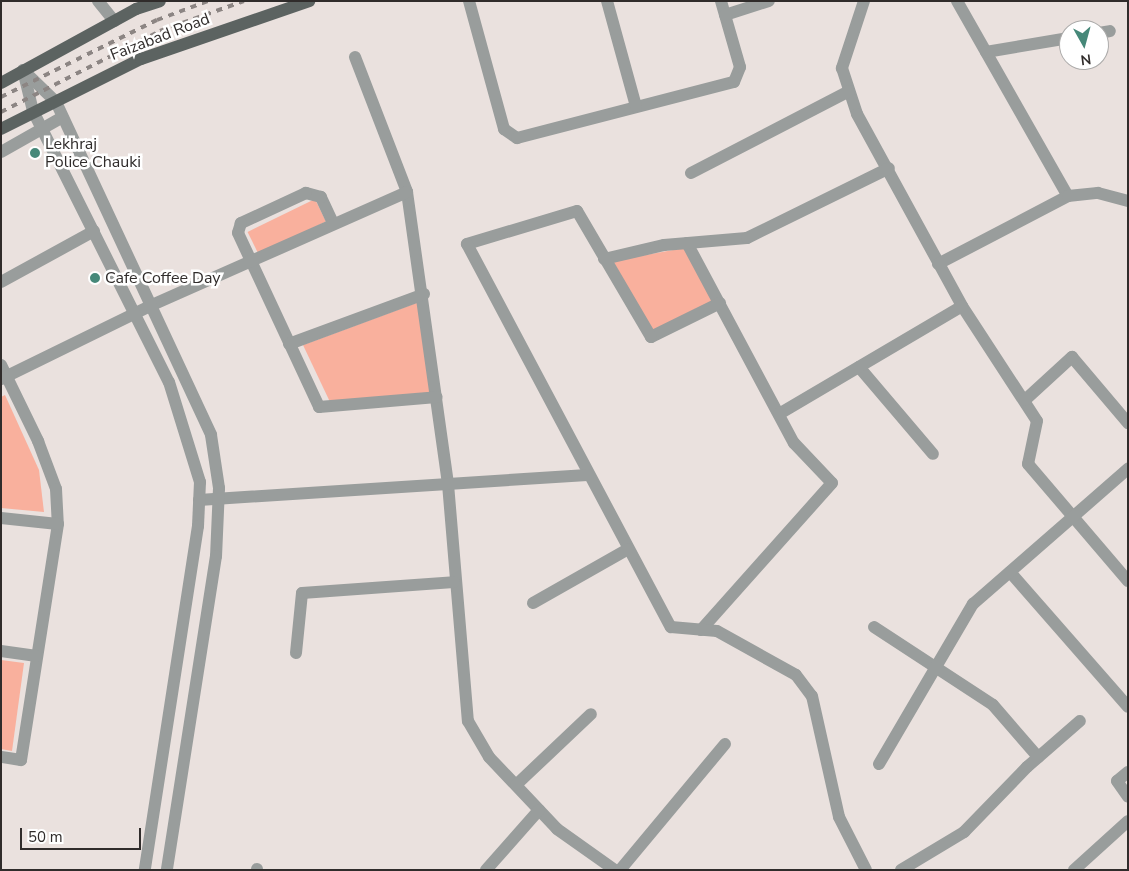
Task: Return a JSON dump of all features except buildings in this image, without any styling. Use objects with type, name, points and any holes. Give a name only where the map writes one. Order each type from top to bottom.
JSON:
[{"type":"main road","name":"Faizabad Road","points":[[1,83],[114,21],[160,1]]},
{"type":"main road","name":"Faizabad Road","points":[[1,129],[33,111],[56,102],[141,59],[309,1]]},
{"type":"street","points":[[98,1],[114,21]]},
{"type":"street","points":[[469,1],[508,136],[517,138],[734,82],[740,76],[721,1]]},
{"type":"street","points":[[607,1],[636,106]]},
{"type":"street","points":[[725,15],[769,1]]},
{"type":"street","points":[[864,1],[842,68],[857,114],[889,168],[938,264],[962,306],[1037,421],[1028,464],[1128,581]]},
{"type":"street","points":[[957,1],[1068,196]]},
{"type":"street","points":[[986,52],[1059,40]]},
{"type":"street","points":[[354,57],[407,192],[424,294],[448,484],[454,582],[468,721],[489,757],[557,829],[615,870]]},
{"type":"street","points":[[23,70],[56,102],[61,118],[152,305],[211,435],[219,499],[216,556],[167,870]]},
{"type":"street","points":[[23,70],[33,111],[169,382],[190,440],[200,482],[146,870]]},
{"type":"street","points":[[691,173],[850,91]]},
{"type":"street","points":[[1,152],[61,118]]},
{"type":"street","points":[[604,259],[687,243],[747,238],[889,168]]},
{"type":"street","points":[[1,757],[21,760],[58,524],[56,489],[3,374],[333,223],[407,192]]},
{"type":"street","points":[[333,223],[321,197],[306,193],[241,223],[238,233],[249,261],[319,407],[437,397]]},
{"type":"street","points":[[938,264],[1068,196],[1098,193],[1128,201]]},
{"type":"street","points":[[720,303],[651,337],[577,211],[467,244],[587,475],[671,627],[718,631],[796,675],[812,696],[839,817],[865,869]]},
{"type":"street","points":[[1,282],[94,231]]},
{"type":"street","points":[[687,243],[794,443],[832,483],[701,630]]},
{"type":"street","points":[[289,344],[424,294]]},
{"type":"street","points":[[779,414],[962,306]]},
{"type":"street","points":[[1025,400],[1072,357],[1128,423]]},
{"type":"street","points":[[859,367],[933,454]]},
{"type":"street","points":[[879,764],[973,604],[1128,470]]},
{"type":"street","points":[[199,500],[587,475]]},
{"type":"street","points":[[1,518],[58,524]]},
{"type":"street","points":[[533,603],[628,550]]},
{"type":"street","points":[[1010,572],[1128,707]]},
{"type":"street","points":[[296,653],[302,593],[454,582]]},
{"type":"street","points":[[874,627],[934,670],[993,704],[1038,757]]},
{"type":"street","points":[[1,651],[37,656]]},
{"type":"street","points":[[516,785],[591,714]]},
{"type":"street","points":[[901,870],[964,832],[1038,757],[1080,722]]},
{"type":"street","points":[[620,870],[725,744]]},
{"type":"street","points":[[1128,772],[1117,781],[1128,797]]},
{"type":"street","points":[[486,870],[539,810]]},
{"type":"street","points":[[1074,870],[1128,821]]},
{"type":"shaded area","points":[[315,199],[326,221],[259,254],[248,232]]},
{"type":"shaded area","points":[[684,248],[713,302],[653,333],[613,261]]},
{"type":"shaded area","points":[[419,302],[431,393],[330,402],[303,345]]},
{"type":"shaded area","points":[[5,395],[39,470],[44,512],[1,508],[1,397]]},
{"type":"shaded area","points":[[1,660],[24,663],[12,751],[1,749]]},
{"type":"railway","points":[[1,97],[157,20],[208,1]]},
{"type":"railway","points":[[1,112],[160,31],[244,1]]},
{"type":"place","name":"Lekhraj Police Chauki","points":[[35,153]]},
{"type":"place","name":"Cafe Coffee Day","points":[[95,278]]}]
